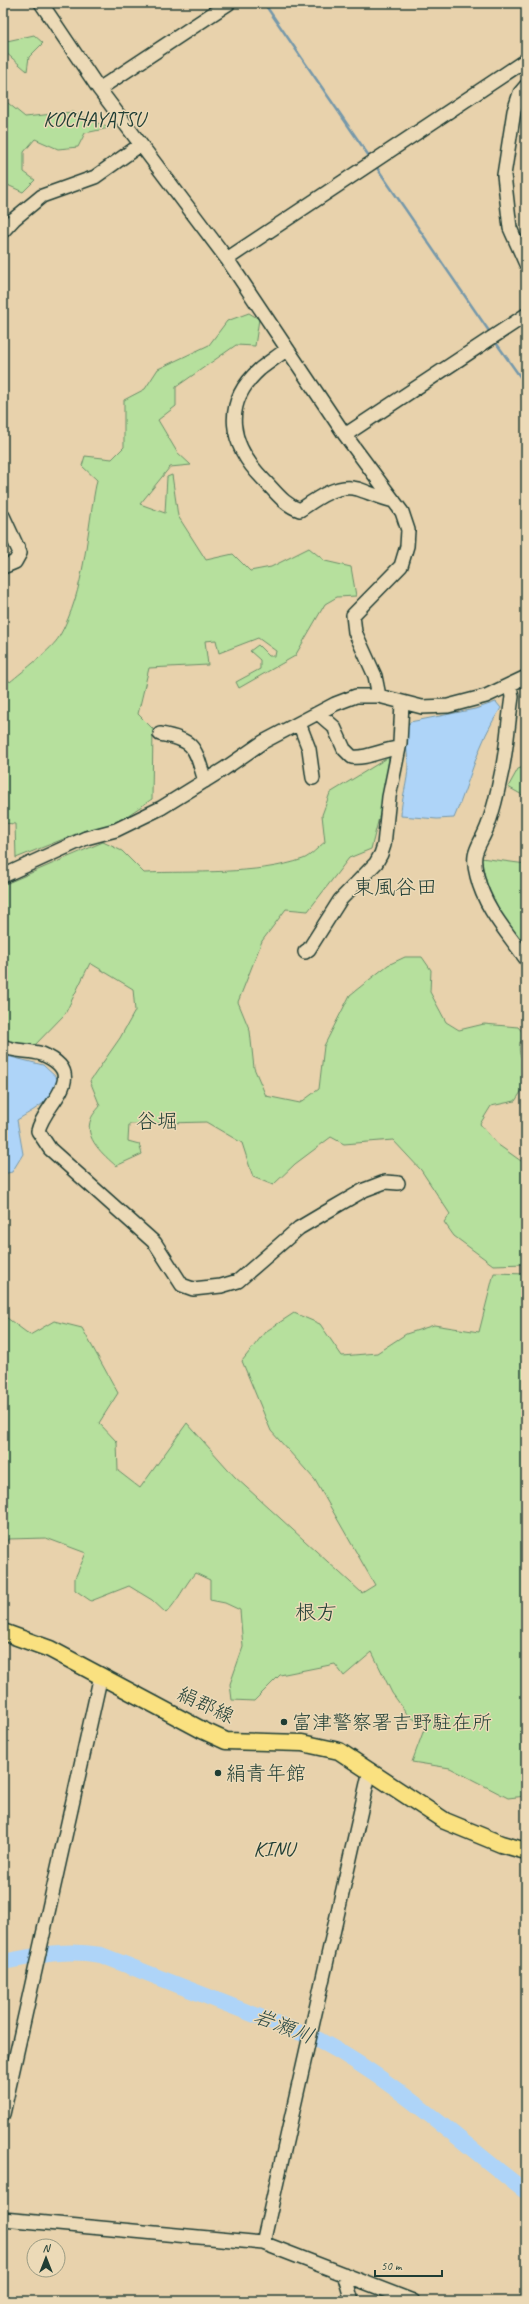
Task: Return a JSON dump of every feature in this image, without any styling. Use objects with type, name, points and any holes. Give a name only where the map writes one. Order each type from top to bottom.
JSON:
[{"type":"main road","name":"絹郡線","points":[[3,1632],[50,1649],[202,1730],[226,1741],[302,1743],[322,1746],[339,1751],[370,1770],[445,1821],[501,1844],[526,1851]]},
{"type":"street","points":[[41,3],[99,89],[227,259],[345,435],[402,512],[408,530],[407,546],[401,566],[354,615],[355,632],[375,676],[379,696]]},
{"type":"street","points":[[99,89],[229,3]]},
{"type":"street","points":[[227,259],[526,60]]},
{"type":"street","points":[[526,86],[520,93],[514,111],[504,175],[510,228],[526,264]]},
{"type":"street","points":[[3,232],[14,219],[42,196],[95,177],[140,145]]},
{"type":"street","points":[[345,435],[526,315]]},
{"type":"street","points":[[287,349],[259,370],[242,393],[233,420],[239,446],[258,474],[290,507],[300,510],[317,498],[338,489],[356,489],[379,498],[394,501]]},
{"type":"street","points":[[3,516],[20,553],[15,562],[3,567]]},
{"type":"street","points":[[3,876],[86,838],[116,830],[161,808],[205,781],[263,742],[318,713],[356,696],[379,696],[422,707],[448,706],[486,696],[526,677]]},
{"type":"street","points":[[510,685],[512,697],[501,774],[488,826],[479,841],[474,857],[476,875],[484,899],[496,920],[526,959]]},
{"type":"street","points":[[305,952],[309,949],[340,900],[376,863],[381,854],[384,845],[389,797],[399,748],[402,703]]},
{"type":"street","points":[[318,713],[334,727],[344,749],[352,757],[367,756],[386,749],[399,748]]},
{"type":"street","points":[[299,723],[309,749],[313,778]]},
{"type":"street","points":[[160,734],[180,738],[188,743],[194,750],[205,781]]},
{"type":"street","points":[[3,1046],[41,1054],[54,1061],[64,1072],[65,1082],[57,1100],[40,1123],[38,1131],[50,1149],[154,1243],[182,1285],[193,1289],[221,1286],[238,1281],[299,1228],[364,1190],[385,1182],[398,1184]]},
{"type":"street","points":[[3,2114],[101,1675]]},
{"type":"street","points":[[263,2243],[370,1770]]},
{"type":"street","points":[[3,2218],[263,2243],[413,2301]]},
{"type":"street","points":[[344,2274],[352,2301]]},
{"type":"green space","points":[[34,35],[43,43],[29,57],[27,71],[5,52],[3,53],[3,38],[7,41]]},
{"type":"green space","points":[[3,99],[25,117],[72,112],[109,128],[85,133],[78,147],[58,149],[35,139],[24,152],[24,172],[35,180],[23,192],[3,183]]},
{"type":"green space","points":[[249,313],[259,319],[255,346],[236,345],[176,387],[176,406],[158,420],[177,452],[191,465],[170,467],[140,504],[165,513],[167,477],[172,475],[178,516],[206,560],[233,554],[250,571],[271,567],[309,548],[325,561],[351,567],[356,596],[337,597],[325,604],[295,656],[239,688],[236,682],[260,669],[260,660],[250,651],[258,645],[269,656],[275,656],[276,651],[258,638],[219,653],[216,640],[205,641],[208,665],[149,668],[138,714],[153,729],[152,799],[115,824],[86,830],[16,858],[15,824],[3,823],[3,673],[10,682],[44,654],[59,637],[68,619],[80,580],[97,480],[82,466],[85,456],[112,459],[124,447],[124,400],[145,389],[158,369],[209,345],[227,321]]},
{"type":"green space","points":[[389,757],[385,794],[371,849],[349,858],[308,911],[286,909],[262,941],[238,1002],[250,1031],[254,1068],[266,1096],[300,1103],[319,1089],[324,1046],[350,995],[388,965],[405,957],[422,957],[431,970],[430,992],[446,1022],[459,1030],[484,1024],[518,1027],[526,1036],[526,1039],[520,1042],[519,1047],[520,1055],[526,1071],[522,1089],[515,1101],[491,1106],[480,1124],[497,1144],[521,1161],[526,1157],[526,1264],[493,1265],[454,1236],[444,1222],[450,1214],[421,1170],[393,1140],[344,1144],[331,1137],[295,1164],[273,1185],[253,1177],[242,1143],[206,1122],[129,1124],[128,1141],[139,1144],[142,1154],[116,1166],[96,1146],[90,1133],[89,1126],[93,1114],[100,1106],[90,1081],[120,1038],[135,1011],[133,989],[90,963],[65,1014],[33,1047],[3,1042],[3,885],[103,842],[122,851],[144,873],[246,870],[266,868],[303,859],[312,854],[325,842],[322,815],[330,793]]},
{"type":"green space","points":[[526,766],[526,797],[508,787],[518,769]]},
{"type":"green space","points":[[481,858],[526,864],[526,947],[490,899]]},
{"type":"green space","points":[[494,1273],[526,1274],[526,1796],[508,1798],[450,1768],[412,1762],[425,1727],[408,1715],[392,1693],[372,1652],[344,1676],[335,1664],[280,1675],[254,1701],[232,1700],[230,1684],[243,1647],[240,1610],[225,1603],[210,1600],[210,1580],[195,1573],[166,1613],[152,1600],[129,1586],[91,1601],[75,1590],[75,1578],[86,1553],[46,1538],[8,1539],[3,1553],[3,1315],[30,1335],[54,1321],[82,1328],[118,1393],[99,1423],[117,1442],[118,1471],[140,1488],[187,1423],[235,1477],[362,1593],[375,1585],[315,1480],[271,1431],[242,1361],[265,1332],[294,1313],[320,1324],[342,1356],[377,1353],[406,1334],[434,1325],[479,1332]]},
{"type":"water","points":[[496,702],[501,708],[480,748],[454,818],[437,819],[401,816],[408,771],[406,733],[410,722],[475,709]]},
{"type":"water","points":[[3,1055],[43,1065],[58,1079],[53,1093],[48,1099],[17,1120],[23,1154],[12,1172],[3,1174]]},
{"type":"waterway","points":[[264,3],[371,159]]},
{"type":"waterway","points":[[375,165],[491,334]]},
{"type":"waterway","points":[[494,340],[526,385]]},
{"type":"waterway","name":"岩瀬川","points":[[3,1962],[40,1955],[63,1953],[87,1953],[101,1955],[319,2040],[374,2073],[400,2092],[526,2192]]},
{"type":"place","name":"富津警察署吉野駐在所","points":[[284,1722]]},
{"type":"place","name":"絹青年館","points":[[218,1773]]},
{"type":"district","name":"KOCHAYATSU","points":[[94,119]]},
{"type":"district","name":"東風谷田","points":[[395,887]]},
{"type":"district","name":"谷堀","points":[[157,1121]]},
{"type":"district","name":"根方","points":[[316,1612]]},
{"type":"district","name":"KINU","points":[[274,1849]]}]
